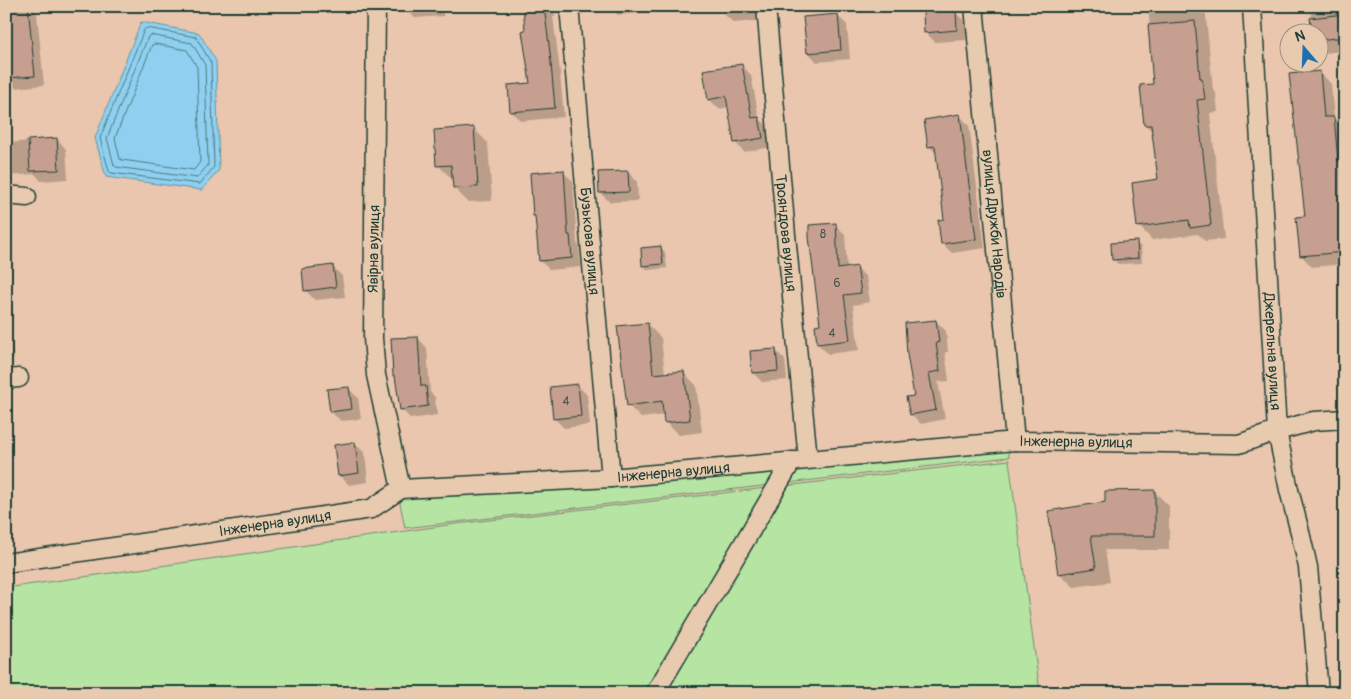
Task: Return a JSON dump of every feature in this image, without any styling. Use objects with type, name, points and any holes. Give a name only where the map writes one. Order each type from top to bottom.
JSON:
[{"type":"street","name":"Явірна вулиця","points":[[376,6],[373,338],[376,376],[400,489]]},
{"type":"street","name":"Бузькова вулиця","points":[[568,6],[611,478]]},
{"type":"street","name":"Трояндова вулиця","points":[[766,6],[786,235],[800,460]]},
{"type":"street","name":"вулиця Дружби Народів","points":[[974,6],[1015,441]]},
{"type":"street","name":"Джерельна вулиця","points":[[1252,6],[1277,431],[1308,568],[1319,693]]},
{"type":"street","points":[[6,195],[27,197]]},
{"type":"street","name":"Інженерна вулиця","points":[[6,563],[371,509],[400,489],[611,478],[1015,441],[1239,444],[1277,431],[1314,422],[1345,418]]},
{"type":"street","points":[[655,693],[800,460]]},
{"type":"green space","points":[[1007,444],[1009,457],[405,528],[399,498]]},
{"type":"green space","points":[[1009,460],[1040,693],[6,693],[6,588],[455,524]]},
{"type":"water","points":[[141,22],[199,33],[216,61],[219,170],[202,190],[106,177],[95,138]]},
{"type":"building","points":[[6,6],[28,6],[35,76],[6,78]]},
{"type":"building","points":[[523,6],[544,6],[555,108],[510,112],[508,85],[530,83],[522,31],[525,30]]},
{"type":"building","points":[[956,11],[957,30],[924,33],[923,12]]},
{"type":"building","points":[[838,14],[841,50],[807,53],[803,17]]},
{"type":"building","points":[[1345,14],[1345,37],[1328,39],[1328,22],[1311,22],[1310,18]]},
{"type":"building","points":[[1195,21],[1200,78],[1202,78],[1205,99],[1197,100],[1211,225],[1190,228],[1189,220],[1137,227],[1132,183],[1158,179],[1151,125],[1144,125],[1140,85],[1153,84],[1148,25]]},
{"type":"building","points":[[742,64],[752,118],[759,117],[763,138],[734,143],[726,96],[708,100],[703,70]]},
{"type":"building","points":[[1320,72],[1324,117],[1334,117],[1338,161],[1345,160],[1345,195],[1343,195],[1345,252],[1300,256],[1296,217],[1305,216],[1289,74]]},
{"type":"building","points":[[960,114],[976,239],[941,244],[938,220],[944,219],[935,146],[928,147],[924,120]]},
{"type":"building","points":[[474,127],[478,187],[453,188],[451,165],[436,166],[434,130]]},
{"type":"building","points":[[57,138],[59,170],[30,171],[28,140]]},
{"type":"building","points":[[564,170],[568,235],[570,235],[572,258],[539,261],[530,173]]},
{"type":"building","points":[[628,171],[629,192],[599,193],[598,172]]},
{"type":"building","points":[[836,223],[838,269],[857,266],[861,293],[844,295],[850,340],[817,344],[815,325],[820,324],[809,225]]},
{"type":"building","points":[[1137,241],[1138,258],[1112,260],[1111,243]]},
{"type":"building","points":[[661,246],[663,264],[642,266],[641,248]]},
{"type":"building","points":[[333,265],[336,287],[304,291],[302,269]]},
{"type":"building","points":[[936,320],[939,342],[936,343],[940,371],[929,373],[936,410],[910,415],[906,397],[914,396],[907,354],[905,323]]},
{"type":"building","points":[[648,323],[653,374],[684,371],[690,420],[664,423],[662,401],[627,406],[617,326]]},
{"type":"building","points":[[418,337],[421,386],[426,386],[428,406],[400,410],[395,376],[393,376],[391,338]]},
{"type":"building","points":[[776,349],[778,371],[752,373],[750,351]]},
{"type":"building","points":[[578,384],[581,416],[553,419],[550,387]]},
{"type":"building","points":[[349,387],[352,409],[330,412],[327,389]]},
{"type":"building","points":[[355,442],[359,473],[338,476],[334,445]]},
{"type":"building","points":[[1155,490],[1155,536],[1091,536],[1096,568],[1058,574],[1048,511],[1105,502],[1105,491]]}]
